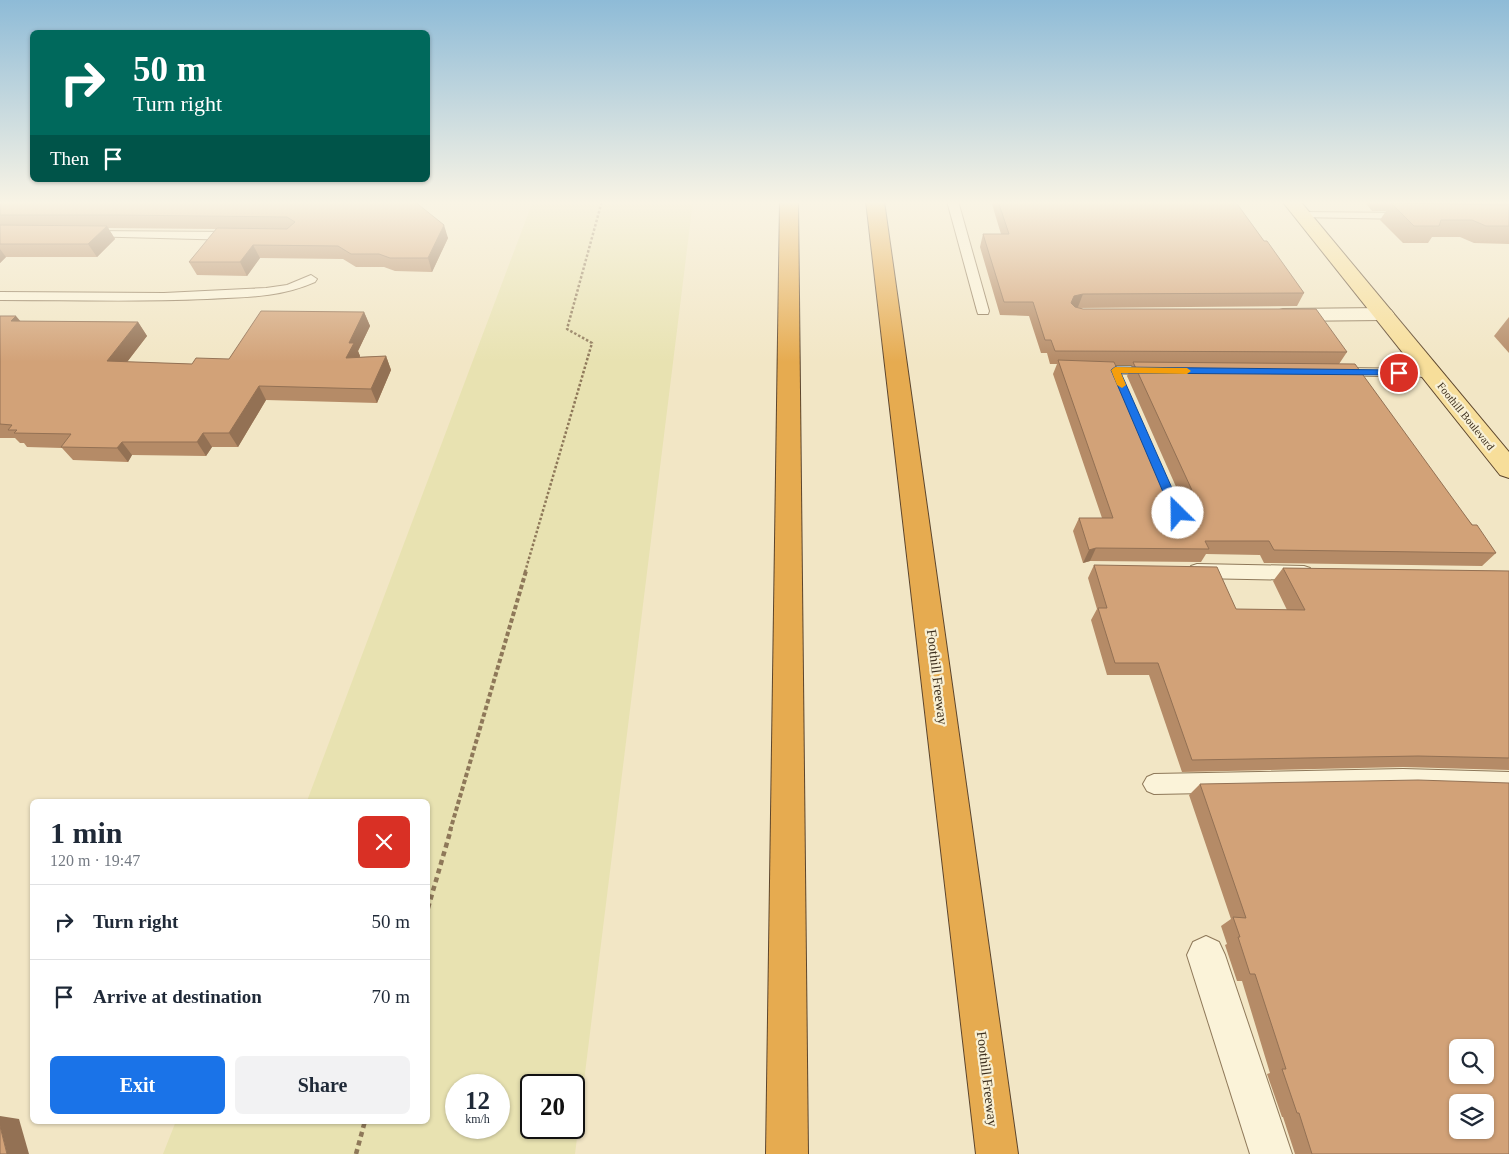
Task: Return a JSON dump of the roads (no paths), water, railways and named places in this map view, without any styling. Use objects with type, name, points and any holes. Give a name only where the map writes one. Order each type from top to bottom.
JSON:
[{"type":"highway","points":[[787,1154],[789,255]]},
{"type":"highway","name":"Foothill Freeway","points":[[882,255],[997,1154]]},
{"type":"main road","name":"Foothill Boulevard","points":[[1335,255],[1509,469]]},
{"type":"street","points":[[1268,314],[1384,314]]},
{"type":"street","points":[[1206,955],[1271,1154]]},
{"type":"lane","points":[[967,255],[983,311]]},
{"type":"lane","points":[[0,296],[164,297],[201,295],[290,288],[311,279]]},
{"type":"lane","points":[[1076,370],[1164,371]]},
{"type":"lane","points":[[1115,370],[1123,388]]},
{"type":"lane","points":[[1321,372],[1431,373]]},
{"type":"lane","points":[[1179,571],[1317,573]]},
{"type":"lane","points":[[1154,784],[1403,779],[1509,782]]}]
